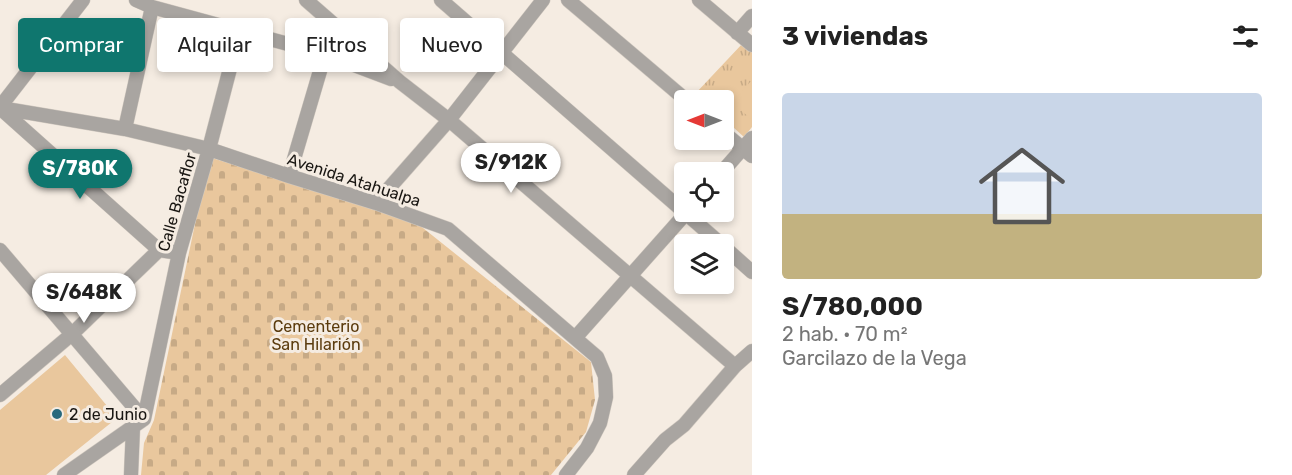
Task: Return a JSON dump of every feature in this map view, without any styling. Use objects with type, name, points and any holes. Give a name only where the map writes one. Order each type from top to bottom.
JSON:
[{"type":"street","points":[[83,0],[0,108],[159,250],[179,253]]},
{"type":"street","points":[[136,0],[152,7],[194,18]]},
{"type":"street","points":[[306,0],[399,82],[448,120],[735,366]]},
{"type":"street","points":[[441,0],[462,18]]},
{"type":"street","points":[[504,50],[543,0]]},
{"type":"street","points":[[568,0],[674,90]]},
{"type":"street","points":[[699,0],[752,45]]},
{"type":"street","points":[[125,129],[152,7]]},
{"type":"street","points":[[737,33],[752,16]]},
{"type":"street","points":[[504,55],[674,203]]},
{"type":"street","name":"Calle Bacaflor","points":[[131,475],[139,423],[179,253],[229,72]]},
{"type":"street","points":[[289,176],[320,72]]},
{"type":"street","points":[[373,72],[399,82]]},
{"type":"street","points":[[376,203],[487,72]]},
{"type":"street","name":"Avenida Atahualpa","points":[[0,108],[125,129],[209,149],[376,203],[448,229],[597,357],[605,376],[606,397],[600,423],[587,448],[566,475]]},
{"type":"street","points":[[733,162],[749,148],[734,139]]},
{"type":"street","points":[[575,338],[678,222]]},
{"type":"street","points":[[696,222],[710,234]]},
{"type":"street","points":[[0,250],[72,334],[139,423],[64,475]]},
{"type":"street","points":[[0,393],[72,334],[159,250]]},
{"type":"street","points":[[734,256],[752,272]]},
{"type":"street","points":[[634,475],[665,440],[684,425],[735,366],[752,351]]},
{"type":"green space","points":[[743,43],[752,51],[752,127],[744,137],[734,128],[734,90],[699,90]]},
{"type":"green space","points":[[752,80],[752,120],[734,104],[734,100]]},
{"type":"green space","name":"Cementerio San Hilarión","points":[[209,157],[413,220],[591,362],[595,400],[586,432],[551,475],[141,475],[144,443],[154,420]]},
{"type":"green space","name":"2 de Junio","points":[[65,355],[117,418],[46,475],[0,475],[0,410]]},
{"type":"place","name":"2 de Junio","points":[[57,414]]}]
